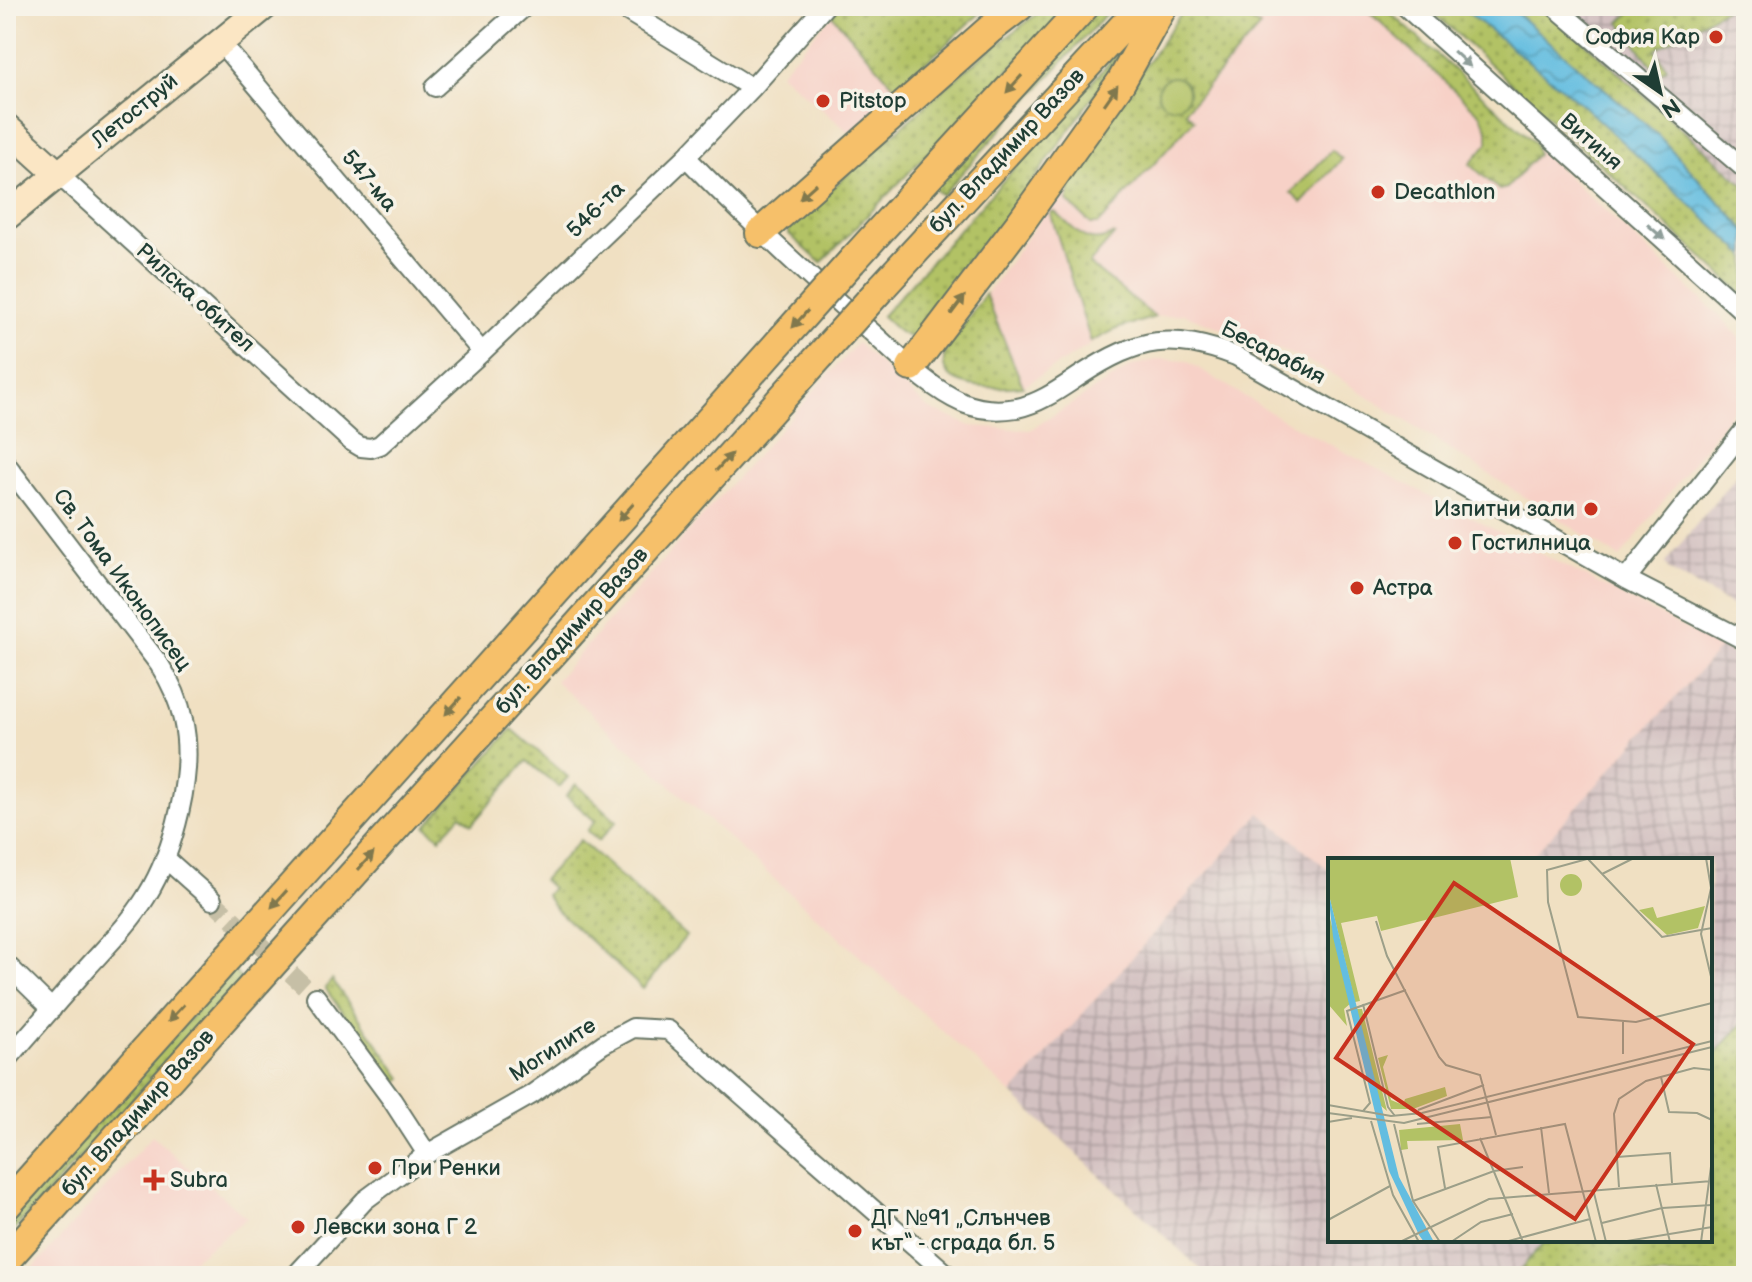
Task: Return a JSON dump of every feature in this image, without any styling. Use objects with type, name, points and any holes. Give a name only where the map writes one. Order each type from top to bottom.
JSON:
[{"type":"main road","points":[[760,233],[1020,6]]},
{"type":"main road","name":"бул. Владимир Вазов","points":[[6,1206],[170,1019],[1085,6]]},
{"type":"main road","name":"бул. Владимир Вазов","points":[[6,1260],[882,287],[1142,6]]},
{"type":"main road","points":[[911,367],[1021,222],[1121,82],[1163,6]]},
{"type":"street","name":"Летоструй","points":[[7,215],[265,6]]},
{"type":"street","points":[[435,87],[525,6]]},
{"type":"street","points":[[619,6],[752,88]]},
{"type":"street","name":"546-та","points":[[389,438],[686,157],[825,6]]},
{"type":"street","name":"Витиня","points":[[1405,6],[1746,314]]},
{"type":"street","points":[[1554,6],[1746,170]]},
{"type":"street","name":"547-ма","points":[[219,41],[482,352]]},
{"type":"street","name":"Рилска обител","points":[[6,127],[351,441],[371,448],[389,438]]},
{"type":"street","name":"Бесарабия","points":[[686,157],[760,233],[911,367],[949,396],[965,404],[981,409],[1016,408],[1047,397],[1105,360],[1130,349],[1170,339],[1203,344],[1236,356],[1626,579],[1746,641]]},
{"type":"street","points":[[1626,579],[1746,428]]},
{"type":"street","name":"Св. Тома Иконописец","points":[[6,464],[171,683],[184,722],[187,753],[181,803],[165,858],[146,897],[6,1061]]},
{"type":"street","points":[[165,858],[212,900]]},
{"type":"street","points":[[6,964],[52,1009]]},
{"type":"street","points":[[316,997],[392,1100],[427,1154]]},
{"type":"street","name":"Могилите","points":[[295,1276],[365,1200],[427,1154],[531,1095],[603,1044],[633,1028],[668,1030],[949,1276]]},
{"type":"shaded area","points":[[1186,6],[1383,6],[1726,322],[1746,346],[1746,393],[1620,558],[1337,377],[1306,360],[1183,314],[1155,317],[1116,329],[1023,386],[989,389],[955,380],[946,371],[942,362],[946,351],[1101,134]]},
{"type":"shaded area","points":[[1544,6],[1746,6],[1746,187]]},
{"type":"shaded area","points":[[832,15],[897,89],[850,133],[780,73]]},
{"type":"shaded area","points":[[857,343],[928,408],[971,426],[1030,430],[1132,366],[1159,359],[1187,361],[1283,420],[1721,647],[1531,858],[1328,858],[1328,869],[1260,813],[1012,1094],[555,681]]},
{"type":"shaded area","points":[[1746,464],[1746,613],[1669,570],[1665,563]]},
{"type":"shaded area","points":[[1721,647],[1746,661],[1746,1020],[1712,1057],[1712,858],[1531,858]]},
{"type":"shaded area","points":[[1260,813],[1328,869],[1328,1242],[1545,1242],[1514,1276],[1208,1276],[1012,1094]]},
{"type":"shaded area","points":[[152,1136],[247,1218],[172,1276],[26,1276]]},
{"type":"green space","points":[[840,6],[988,6],[897,89],[832,15]]},
{"type":"green space","points":[[1047,6],[1071,6],[821,263],[789,234],[788,228],[793,223],[969,67]]},
{"type":"green space","points":[[1097,6],[1113,6],[942,195],[932,188]]},
{"type":"green space","points":[[1186,6],[1245,6],[1244,17],[1260,27],[1185,111],[1194,120],[1099,224],[1091,224],[1067,201],[1070,190],[1063,187]]},
{"type":"green space","points":[[1363,6],[1383,6],[1535,143],[1537,154],[1507,188],[1499,190],[1470,164],[1488,143],[1488,131],[1481,115]]},
{"type":"green space","points":[[1426,6],[1460,6],[1578,101],[1746,256],[1746,297]]},
{"type":"green space","points":[[1508,6],[1544,6],[1746,187],[1746,231],[1657,134]]},
{"type":"green space","points":[[1634,6],[1730,6],[1655,50],[1667,68],[1658,74],[1620,22],[1635,9]]},
{"type":"green space","points":[[1123,47],[1102,84],[924,334],[906,336],[896,329],[882,316]]},
{"type":"green space","points":[[1173,77],[1179,78],[1187,86],[1187,98],[1179,106],[1173,107],[1167,106],[1159,98],[1158,92],[1159,86],[1167,78]]},
{"type":"green space","points":[[1332,150],[1342,159],[1302,203],[1291,193]]},
{"type":"green space","points":[[1050,212],[1055,212],[1089,239],[1115,234],[1089,264],[1155,317],[1116,329],[1091,342]]},
{"type":"green space","points":[[985,294],[1023,386],[970,385],[957,381],[948,374],[944,365],[946,351]]},
{"type":"green space","points":[[512,729],[568,777],[559,787],[527,761],[472,824],[461,815],[440,838],[426,826]]},
{"type":"green space","points":[[576,784],[617,821],[598,841],[587,831],[595,821],[566,796]]},
{"type":"green space","points":[[580,840],[686,936],[643,989],[555,908],[546,895],[552,888],[543,880]]},
{"type":"green space","points":[[233,970],[241,979],[6,1239],[6,1224]]},
{"type":"green space","points":[[332,980],[402,1078],[394,1085],[325,988]]},
{"type":"green space","points":[[1746,1020],[1746,1276],[1514,1276],[1545,1242],[1712,1242],[1712,1058]]},
{"type":"water","points":[[1460,6],[1508,6],[1657,134],[1746,231],[1746,256],[1578,101]]},
{"type":"tunnel","points":[[212,900],[316,997]]},
{"type":"place","name":"София Кар","points":[[1716,37]]},
{"type":"place","name":"Pitstop","points":[[823,101]]},
{"type":"place","name":"Decathlon","points":[[1378,192]]},
{"type":"place","name":"Изпитни зали","points":[[1591,509]]},
{"type":"place","name":"Гостилница","points":[[1455,543]]},
{"type":"place","name":"Астра","points":[[1357,588]]},
{"type":"place","name":"При Ренки","points":[[375,1168]]},
{"type":"place","name":"Subra","points":[[154,1180]]},
{"type":"place","name":"Левски зона Г 2","points":[[298,1227]]},
{"type":"place","name":"ДГ №91 „Слънчев кът“ - сграда бл. 5","points":[[855,1231]]}]
